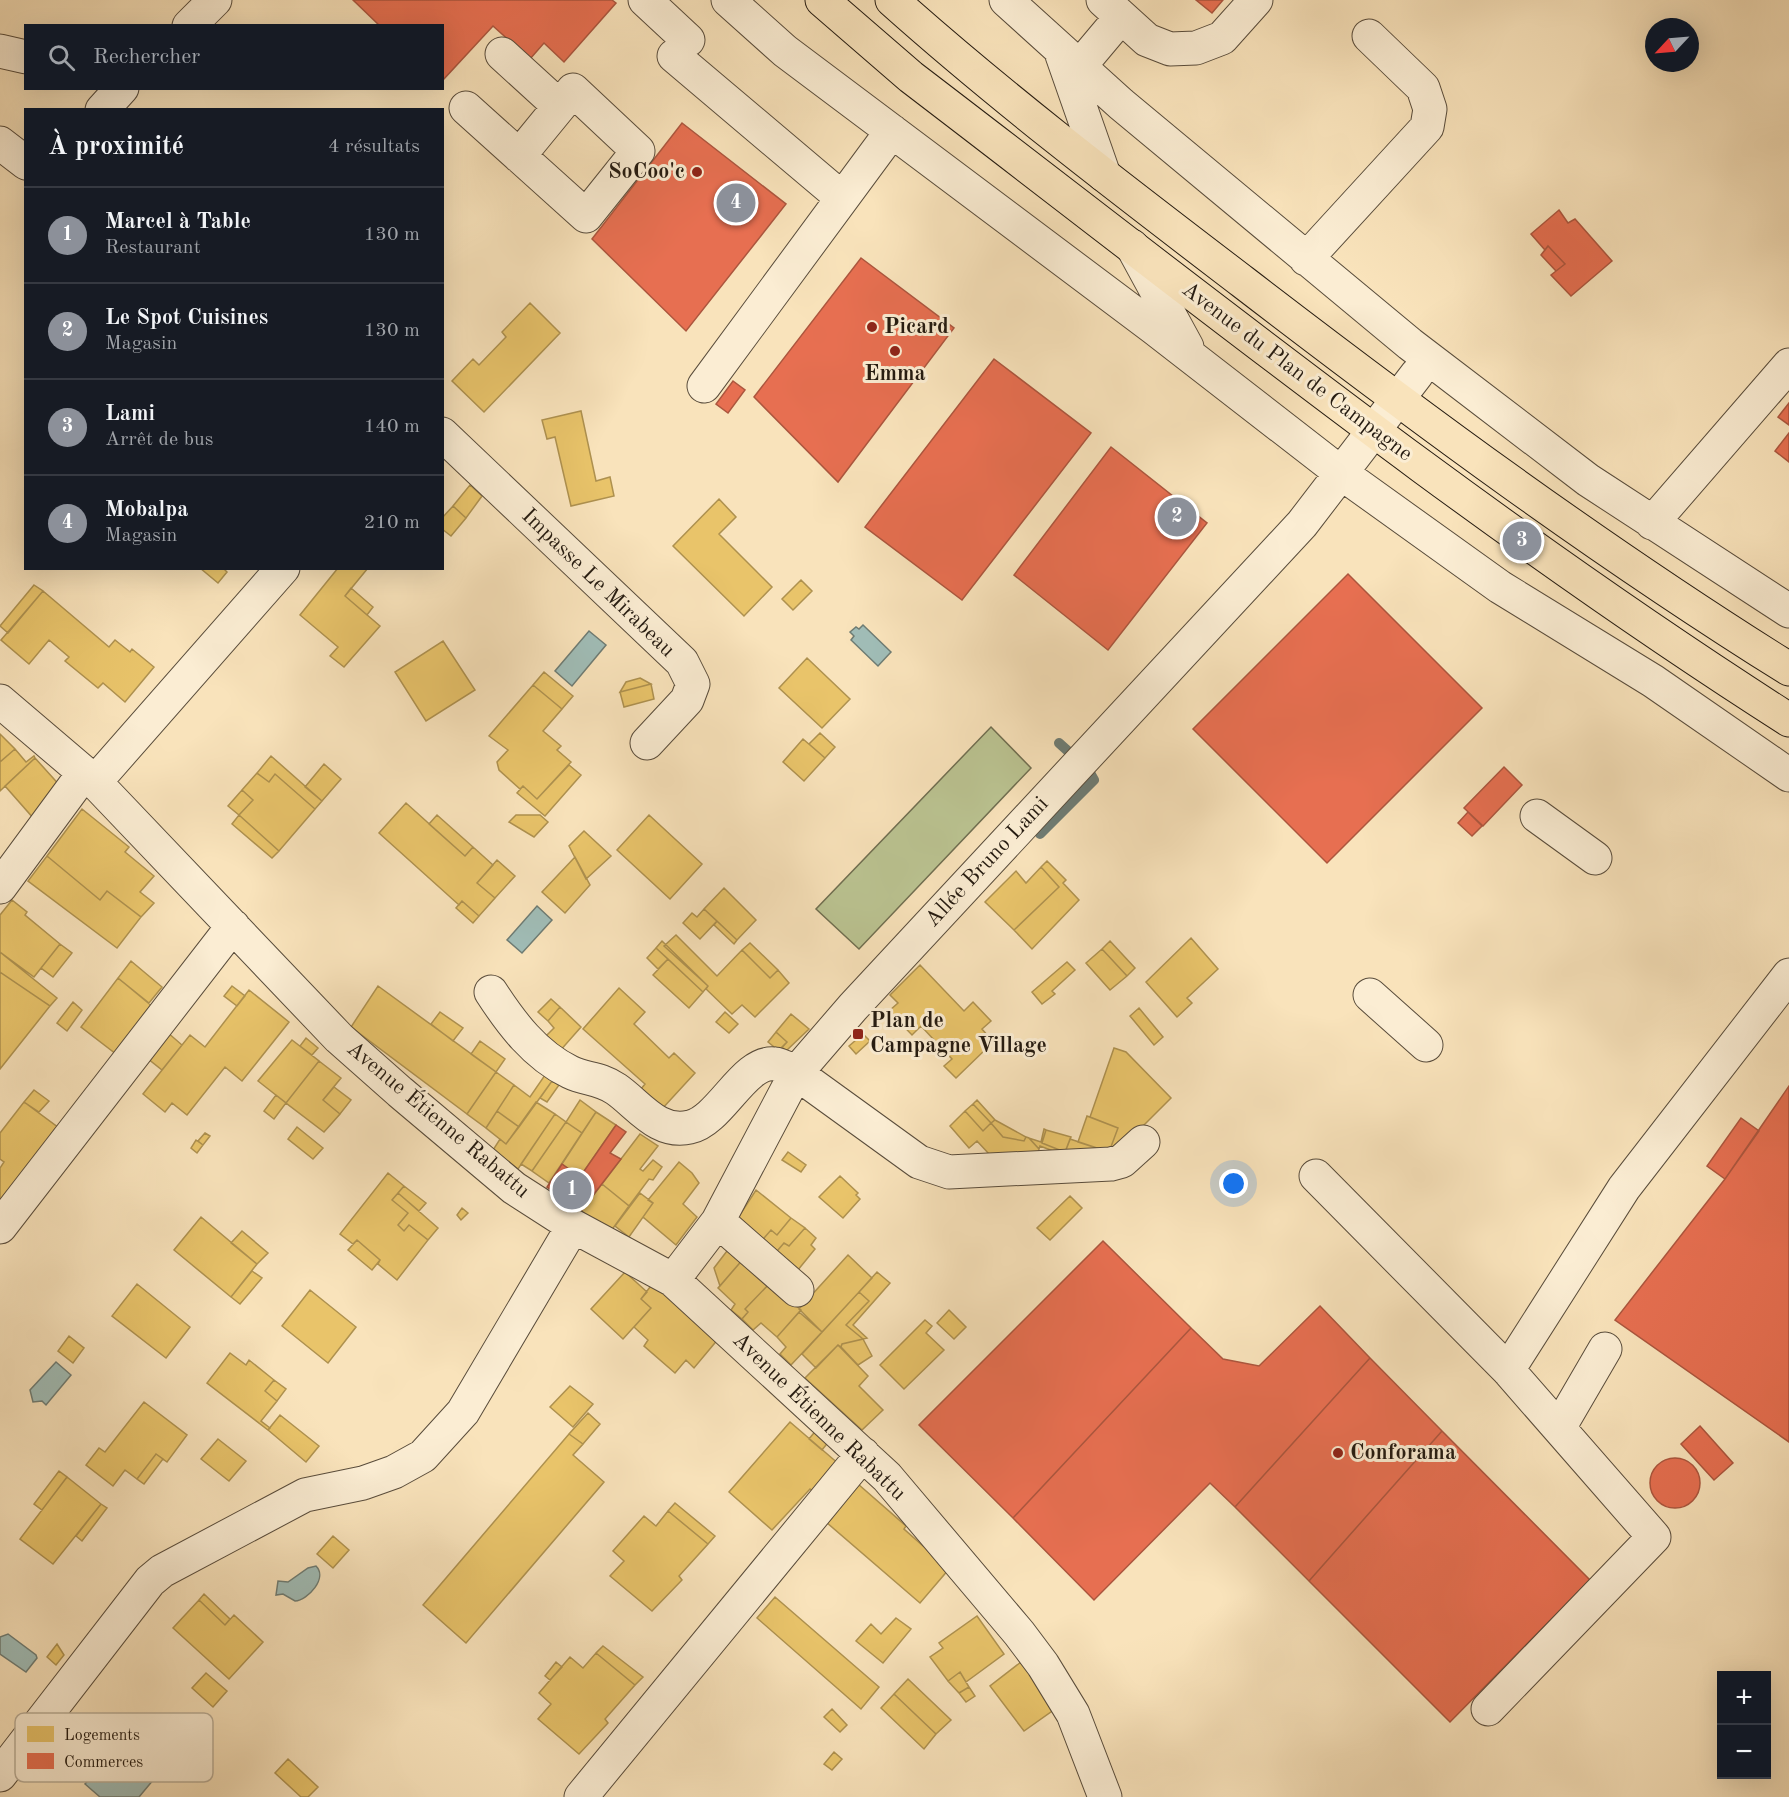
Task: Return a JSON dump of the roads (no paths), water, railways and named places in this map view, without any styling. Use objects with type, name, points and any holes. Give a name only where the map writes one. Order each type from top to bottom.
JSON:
[{"type":"main road","name":"Avenue du Plan de Campagne","points":[[822,0],[911,77],[1374,430],[1550,561],[1684,654],[1789,720]]},
{"type":"main road","name":"Avenue du Plan de Campagne","points":[[892,0],[934,38],[1104,175],[1397,399],[1694,610],[1789,669]]},
{"type":"street","points":[[191,24],[215,0]]},
{"type":"street","points":[[645,0],[681,48],[842,198]]},
{"type":"street","points":[[728,0],[785,51],[1193,358],[1341,473],[1500,587],[1653,681],[1789,775]]},
{"type":"street","points":[[1006,0],[1070,59],[1410,344],[1578,473],[1789,611]]},
{"type":"street","points":[[1070,59],[1112,9],[1147,40],[1170,49],[1196,48],[1222,38],[1256,0]]},
{"type":"street","points":[[1306,259],[1427,127],[1430,109],[1423,88],[1369,36]]},
{"type":"street","points":[[0,51],[24,57]]},
{"type":"street","points":[[502,54],[559,106]]},
{"type":"street","points":[[1070,59],[1104,175]]},
{"type":"street","points":[[104,108],[120,90]]},
{"type":"street","points":[[466,108],[519,156],[586,216],[638,151],[573,90],[519,156]]},
{"type":"street","points":[[704,386],[892,131]]},
{"type":"street","points":[[0,143],[24,161]]},
{"type":"street","points":[[1132,246],[1193,358]]},
{"type":"street","points":[[1652,523],[1789,365]]},
{"type":"street","name":"Allée Bruno Lami","points":[[673,1280],[718,1221],[796,1073],[868,990],[1302,524],[1417,374]]},
{"type":"street","name":"Impasse Le Mirabeau","points":[[444,436],[682,662],[693,684],[687,700],[647,743]]},
{"type":"street","points":[[0,887],[90,778],[281,570]]},
{"type":"street","name":"Avenue Étienne Rabattu","points":[[0,701],[90,778],[339,1038],[400,1092],[514,1188],[573,1226],[673,1280],[887,1477],[1019,1633],[1043,1665],[1073,1714],[1105,1797]]},
{"type":"street","points":[[1537,816],[1595,858]]},
{"type":"street","points":[[0,1227],[233,926]]},
{"type":"street","points":[[1508,1370],[1624,1188],[1789,975]]},
{"type":"street","points":[[491,992],[512,1025],[553,1062],[572,1073],[598,1078],[617,1090],[650,1119],[668,1126],[689,1128],[708,1118],[759,1067],[775,1064],[796,1073],[919,1162],[933,1169],[949,1172],[1111,1164],[1122,1161],[1143,1142]]},
{"type":"street","points":[[1370,995],[1426,1045]]},
{"type":"street","points":[[1316,1176],[1508,1370],[1654,1537],[1488,1708]]},
{"type":"street","points":[[718,1221],[797,1290]]},
{"type":"street","points":[[48,1713],[150,1581],[162,1571],[305,1495],[363,1484],[394,1472],[423,1456],[463,1412],[573,1226]]},
{"type":"street","points":[[1559,1428],[1605,1349]]},
{"type":"street","points":[[581,1797],[863,1454]]},
{"type":"street","points":[[0,1775],[15,1756]]},
{"type":"water","points":[[863,625],[891,652],[878,666],[851,640],[854,636],[850,632]]},
{"type":"water","points":[[589,631],[606,645],[572,686],[555,671]]},
{"type":"water","points":[[537,906],[552,920],[522,953],[507,940]]},
{"type":"water","points":[[56,1362],[71,1375],[46,1405],[42,1401],[33,1402],[30,1390]]},
{"type":"water","points":[[316,1566],[320,1576],[311,1593],[295,1601],[283,1594],[276,1595],[278,1581],[288,1582],[308,1568]]},
{"type":"water","points":[[8,1634],[36,1655],[37,1658],[26,1672],[0,1654],[0,1637]]},
{"type":"water","points":[[87,1782],[152,1782],[139,1797],[100,1797],[85,1784]]},
{"type":"waterway","points":[[1059,743],[1069,752]]},
{"type":"waterway","points":[[1040,834],[1094,780],[1089,771]]},
{"type":"place","name":"SoCoo'c","points":[[697,172]]},
{"type":"place","name":"Mobalpa","points":[[736,203]]},
{"type":"place","name":"Picard","points":[[872,327]]},
{"type":"place","name":"Emma","points":[[895,351]]},
{"type":"place","name":"Le Spot Cuisines","points":[[1177,517]]},
{"type":"place","name":"Lami","points":[[1522,541]]},
{"type":"place","name":"Plan de Campagne Village","points":[[858,1034]]},
{"type":"place","name":"Marcel à Table","points":[[572,1190]]},
{"type":"place","name":"Conforama","points":[[1338,1453]]}]
